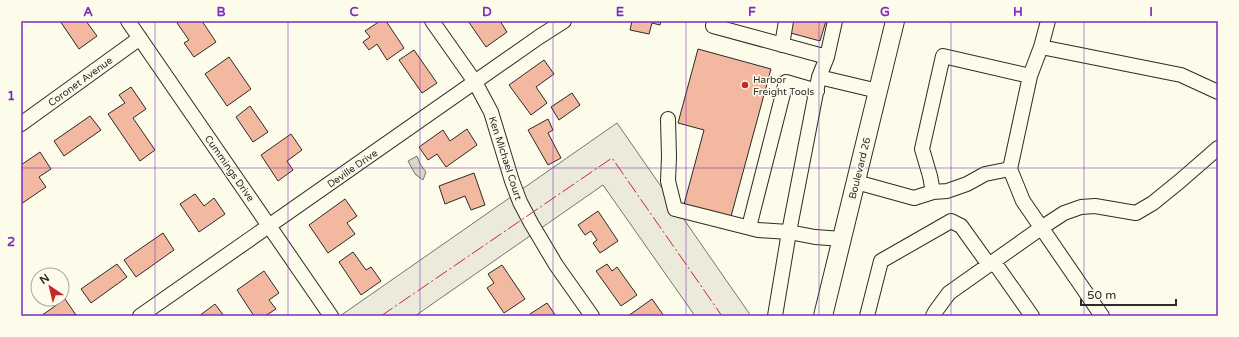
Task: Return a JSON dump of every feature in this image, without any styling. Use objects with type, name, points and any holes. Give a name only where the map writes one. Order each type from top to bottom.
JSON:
[{"type":"main road","name":"Boulevard 26","points":[[824,316],[895,21]]},
{"type":"street","name":"Cummings Drive","points":[[128,21],[331,316]]},
{"type":"street","name":"Ken Michael Court","points":[[432,21],[475,82],[491,112],[520,202],[556,265],[592,316]]},
{"type":"street","name":"Deville Drive","points":[[140,316],[538,37],[564,21]]},
{"type":"street","points":[[714,21],[713,26],[827,57]]},
{"type":"street","points":[[782,44],[786,21]]},
{"type":"street","points":[[775,316],[789,232],[818,84],[827,57],[835,21]]},
{"type":"street","points":[[1048,21],[1030,76],[1010,169],[1023,202],[1102,316]]},
{"type":"street","name":"Coronet Avenue","points":[[21,124],[140,38]]},
{"type":"street","points":[[1041,46],[1181,75],[1218,92]]},
{"type":"street","points":[[933,192],[922,148],[943,56],[1030,76]]},
{"type":"street","points":[[749,228],[786,82],[878,91]]},
{"type":"street","points":[[668,120],[668,181],[675,209],[758,230],[789,232],[815,237],[842,239]]},
{"type":"street","points":[[938,314],[949,293],[1064,213],[1082,207],[1095,206],[1136,213],[1180,181],[1218,148]]},
{"type":"street","points":[[856,182],[914,198],[933,192],[947,191],[967,184],[985,174],[1010,169]]},
{"type":"street","points":[[867,316],[881,261],[951,221],[961,226],[1032,316]]},
{"type":"shaded area","points":[[617,123],[751,316],[695,316],[603,185],[415,316],[340,316]]},
{"type":"shaded area","points":[[417,156],[420,164],[426,172],[423,180],[415,174],[408,161]]},
{"type":"building","points":[[60,21],[86,21],[97,36],[79,49]]},
{"type":"building","points":[[180,21],[202,21],[216,42],[194,57],[184,43],[189,40],[177,23]]},
{"type":"building","points":[[380,21],[386,21],[404,48],[387,60],[377,44],[369,50],[363,42],[370,37],[365,31]]},
{"type":"building","points":[[468,21],[500,21],[507,32],[486,47]]},
{"type":"building","points":[[632,21],[661,21],[660,25],[652,23],[649,34],[630,30]]},
{"type":"building","points":[[790,21],[826,21],[820,41],[787,32]]},
{"type":"building","points":[[698,49],[771,69],[730,220],[683,208],[704,130],[678,123]]},
{"type":"building","points":[[414,50],[437,83],[422,93],[399,60]]},
{"type":"building","points":[[229,57],[251,89],[227,106],[205,74]]},
{"type":"building","points":[[544,60],[554,74],[536,87],[547,103],[531,115],[509,85]]},
{"type":"building","points":[[131,87],[146,109],[133,118],[155,150],[140,161],[108,114],[125,103],[119,95]]},
{"type":"building","points":[[572,93],[580,105],[559,120],[551,107]]},
{"type":"building","points":[[250,106],[268,132],[253,142],[236,117]]},
{"type":"building","points":[[90,116],[101,130],[64,156],[54,141]]},
{"type":"building","points":[[548,119],[553,130],[548,133],[561,158],[548,165],[528,130]]},
{"type":"building","points":[[467,129],[477,145],[446,167],[437,154],[428,160],[419,147],[443,130],[450,141]]},
{"type":"building","points":[[291,134],[302,150],[287,161],[293,170],[278,181],[261,155]]},
{"type":"building","points":[[40,152],[51,169],[39,177],[46,187],[21,204],[21,165]]},
{"type":"building","points":[[474,173],[485,205],[471,210],[465,196],[445,204],[439,186]]},
{"type":"building","points":[[195,194],[204,206],[214,198],[225,214],[199,232],[180,204]]},
{"type":"building","points":[[345,199],[357,216],[347,223],[355,234],[328,253],[309,225]]},
{"type":"building","points":[[598,211],[618,241],[600,253],[593,243],[597,240],[591,231],[585,235],[578,225]]},
{"type":"building","points":[[163,233],[174,250],[136,277],[124,260]]},
{"type":"building","points":[[353,252],[366,270],[371,267],[381,281],[361,295],[339,262]]},
{"type":"building","points":[[117,264],[127,277],[91,303],[81,289]]},
{"type":"building","points":[[607,264],[612,271],[617,267],[637,295],[621,306],[596,271]]},
{"type":"building","points":[[502,265],[525,299],[504,313],[487,288],[494,283],[488,274]]},
{"type":"building","points":[[264,271],[279,293],[269,300],[276,309],[265,316],[254,316],[237,290]]},
{"type":"building","points":[[652,299],[664,316],[628,316]]},
{"type":"building","points":[[547,303],[556,316],[531,316],[530,314]]},
{"type":"building","points":[[215,304],[224,316],[199,316]]},
{"type":"building","points":[[70,306],[76,315],[41,316],[54,307]]},
{"type":"power","points":[[381,316],[612,158],[722,316]]},
{"type":"place","name":"Harbor Freight Tools","points":[[745,85]]}]
